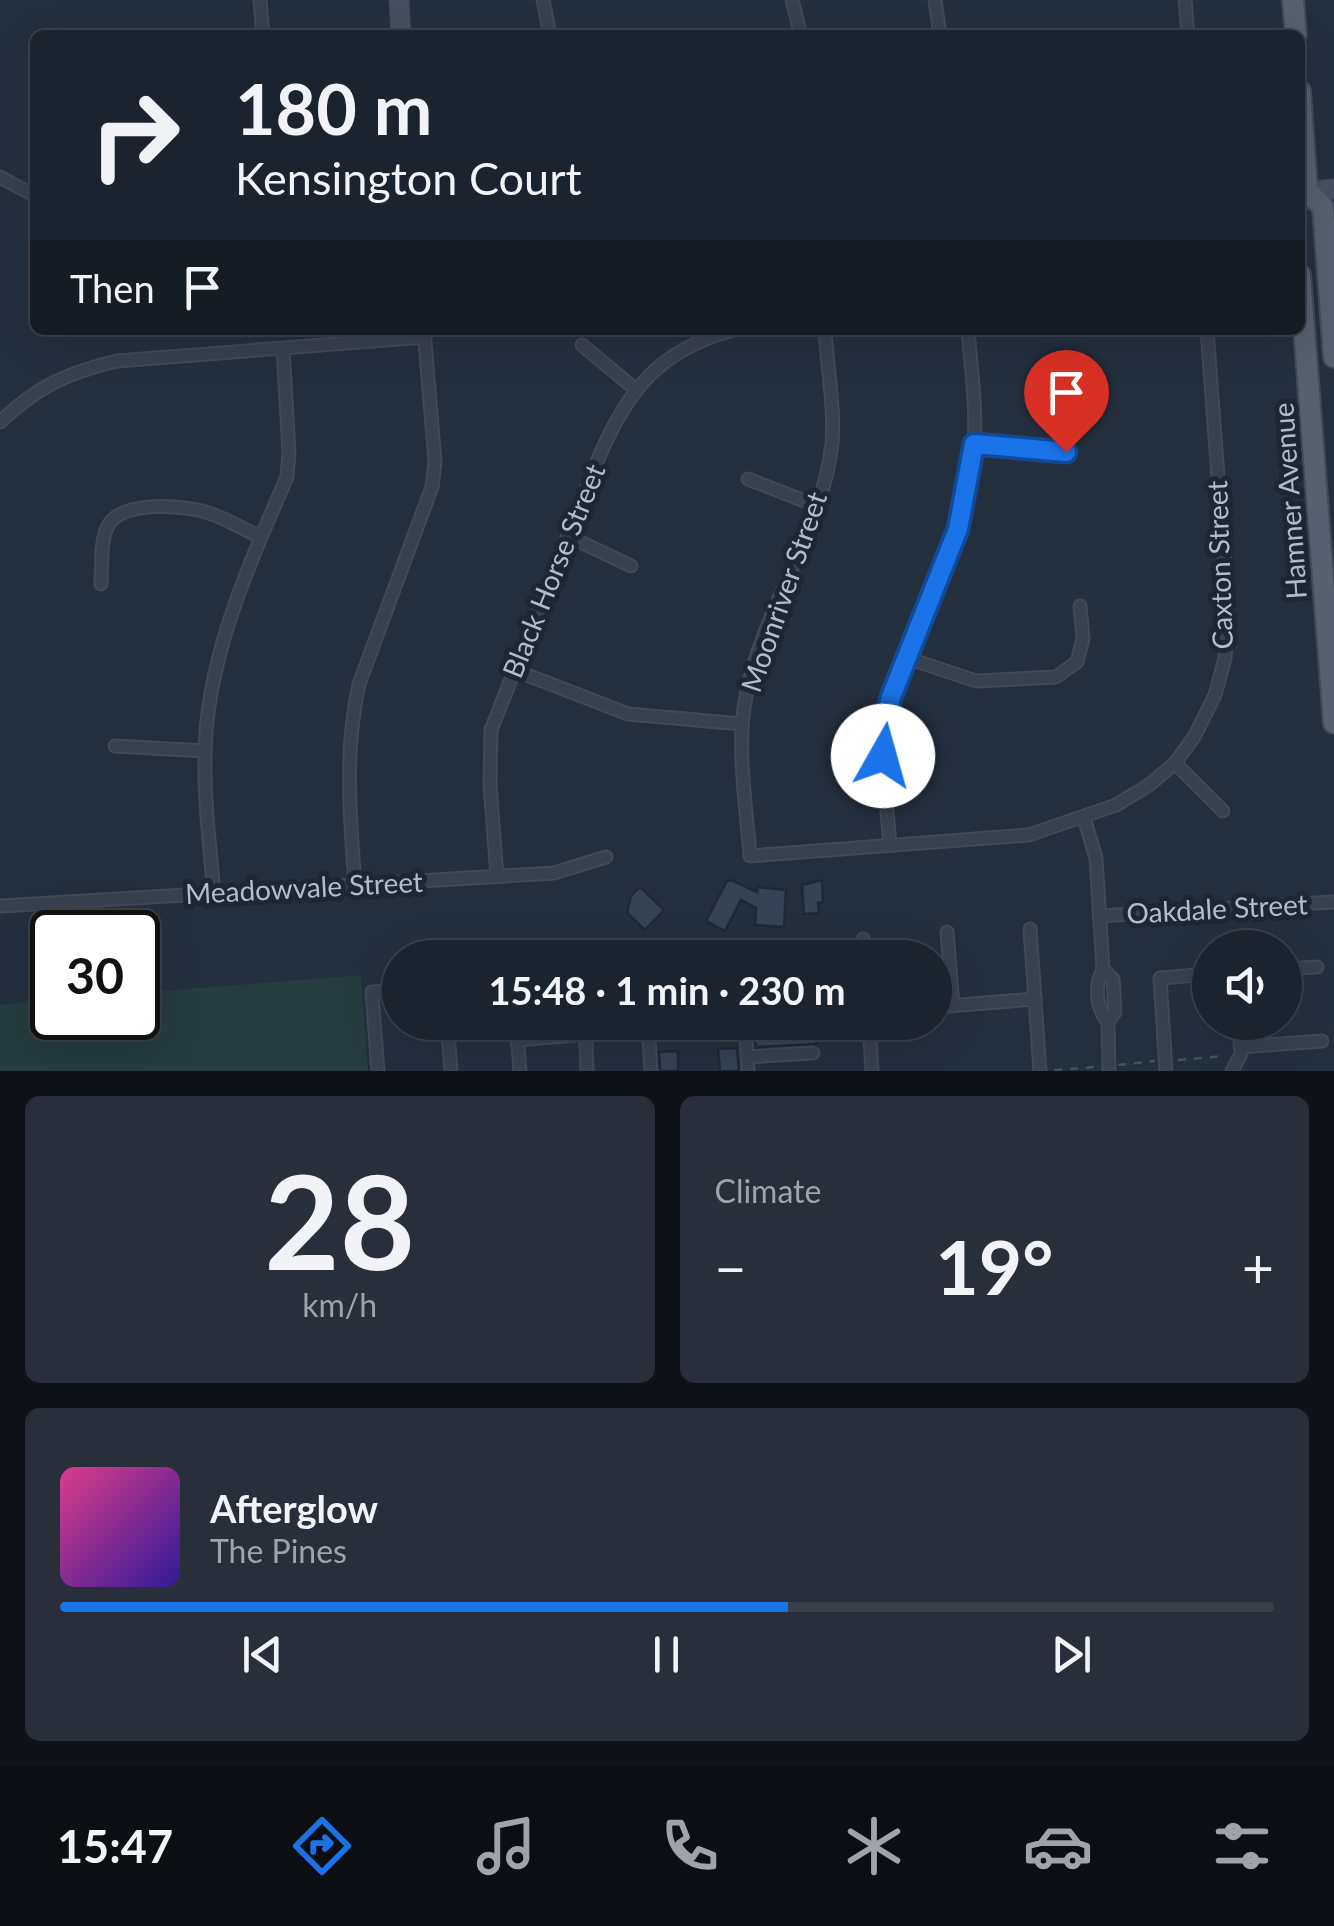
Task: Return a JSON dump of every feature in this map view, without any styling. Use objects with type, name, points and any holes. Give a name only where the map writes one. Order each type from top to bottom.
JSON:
[{"type":"main road","points":[[1293,0],[1296,30]]},
{"type":"main road","points":[[1305,196],[1323,207],[1334,357]]},
{"type":"main road","name":"Hamner Avenue","points":[[1305,335],[1334,723]]},
{"type":"street","points":[[260,0],[263,30]]},
{"type":"street","points":[[399,0],[401,30]]},
{"type":"street","points":[[542,0],[549,30]]},
{"type":"street","points":[[792,0],[800,30]]},
{"type":"street","points":[[934,0],[939,30]]},
{"type":"street","points":[[1185,0],[1188,30]]},
{"type":"street","points":[[0,177],[30,193]]},
{"type":"street","points":[[1305,194],[1334,189]]},
{"type":"street","points":[[0,422],[42,386],[77,371],[117,361],[414,335]]},
{"type":"street","points":[[355,886],[347,786],[352,718],[359,684],[432,487],[435,462],[424,335]]},
{"type":"street","name":"Black Horse Street","points":[[497,876],[490,785],[491,730],[617,415],[635,389],[675,353],[721,335]]},
{"type":"street","name":"Moonriver Street","points":[[750,856],[742,724],[757,656],[816,505],[832,442],[825,335]]},
{"type":"street","points":[[890,844],[884,724],[958,529],[974,444],[968,335]]},
{"type":"street","name":"Caxton Street","points":[[750,856],[1003,839],[1084,818],[1116,805],[1149,785],[1175,762],[1194,737],[1215,696],[1225,658],[1228,610],[1207,335]]},
{"type":"street","points":[[582,345],[635,389]]},
{"type":"street","points":[[214,893],[204,751],[220,653],[287,476],[283,348]]},
{"type":"street","points":[[974,444],[1066,452]]},
{"type":"street","points":[[748,478],[816,505]]},
{"type":"street","points":[[101,584],[106,527],[119,512],[159,508],[210,513],[261,537]]},
{"type":"street","points":[[568,536],[631,566]]},
{"type":"street","points":[[907,658],[976,681],[1056,677],[1077,662],[1082,639],[1080,606]]},
{"type":"street","points":[[514,670],[628,714],[742,724]]},
{"type":"street","points":[[115,746],[204,751]]},
{"type":"street","points":[[1175,762],[1223,811]]},
{"type":"street","points":[[1084,818],[1096,858],[1103,968],[1097,979],[1100,1012],[1108,1022]]},
{"type":"street","name":"Meadowvale Street","points":[[0,906],[554,873],[606,857]]},
{"type":"street","name":"Oakdale Street","points":[[1100,916],[1334,902]]},
{"type":"street","points":[[1030,929],[1041,1071]]},
{"type":"street","points":[[947,932],[953,1006],[1035,999]]},
{"type":"street","points":[[1302,968],[1317,967]]},
{"type":"street","points":[[1103,968],[1113,978],[1115,1012],[1108,1022],[1109,1068]]},
{"type":"street","points":[[1166,1066],[1160,978],[1192,975]]},
{"type":"street","points":[[378,1071],[372,992],[382,991]]},
{"type":"street","points":[[1099,999],[1114,997]]},
{"type":"street","points":[[448,1040],[451,1071]]},
{"type":"street","points":[[518,1040],[520,1071]]},
{"type":"street","points":[[586,1040],[587,1071]]},
{"type":"street","points":[[649,1040],[652,1071]]},
{"type":"street","points":[[870,1040],[872,1071]]},
{"type":"street","points":[[1232,1071],[1241,1051],[1240,1040]]},
{"type":"street","points":[[1241,1051],[1322,1041]]},
{"type":"street","points":[[748,1064],[812,1052]]},
{"type":"path","points":[[1041,1071],[1166,1066],[1241,1051]]},
{"type":"green space","points":[[361,975],[368,1071],[0,1071],[0,1005],[30,1002],[30,1040],[160,1040],[160,991]]},
{"type":"building","points":[[731,880],[757,892],[757,887],[786,890],[784,927],[755,925],[756,908],[741,900],[725,931],[706,921]]},
{"type":"building","points":[[822,880],[819,913],[804,914],[802,885]]},
{"type":"building","points":[[640,887],[664,910],[645,930],[627,913],[631,896]]},
{"type":"building","points":[[756,1040],[816,1040],[816,1044],[756,1047]]},
{"type":"building","points":[[737,1048],[739,1071],[720,1071],[718,1049]]},
{"type":"building","points":[[678,1051],[678,1071],[660,1071],[659,1052]]},
{"type":"route","points":[[883,756],[884,724],[891,697],[958,529],[974,444],[1066,452]]}]
